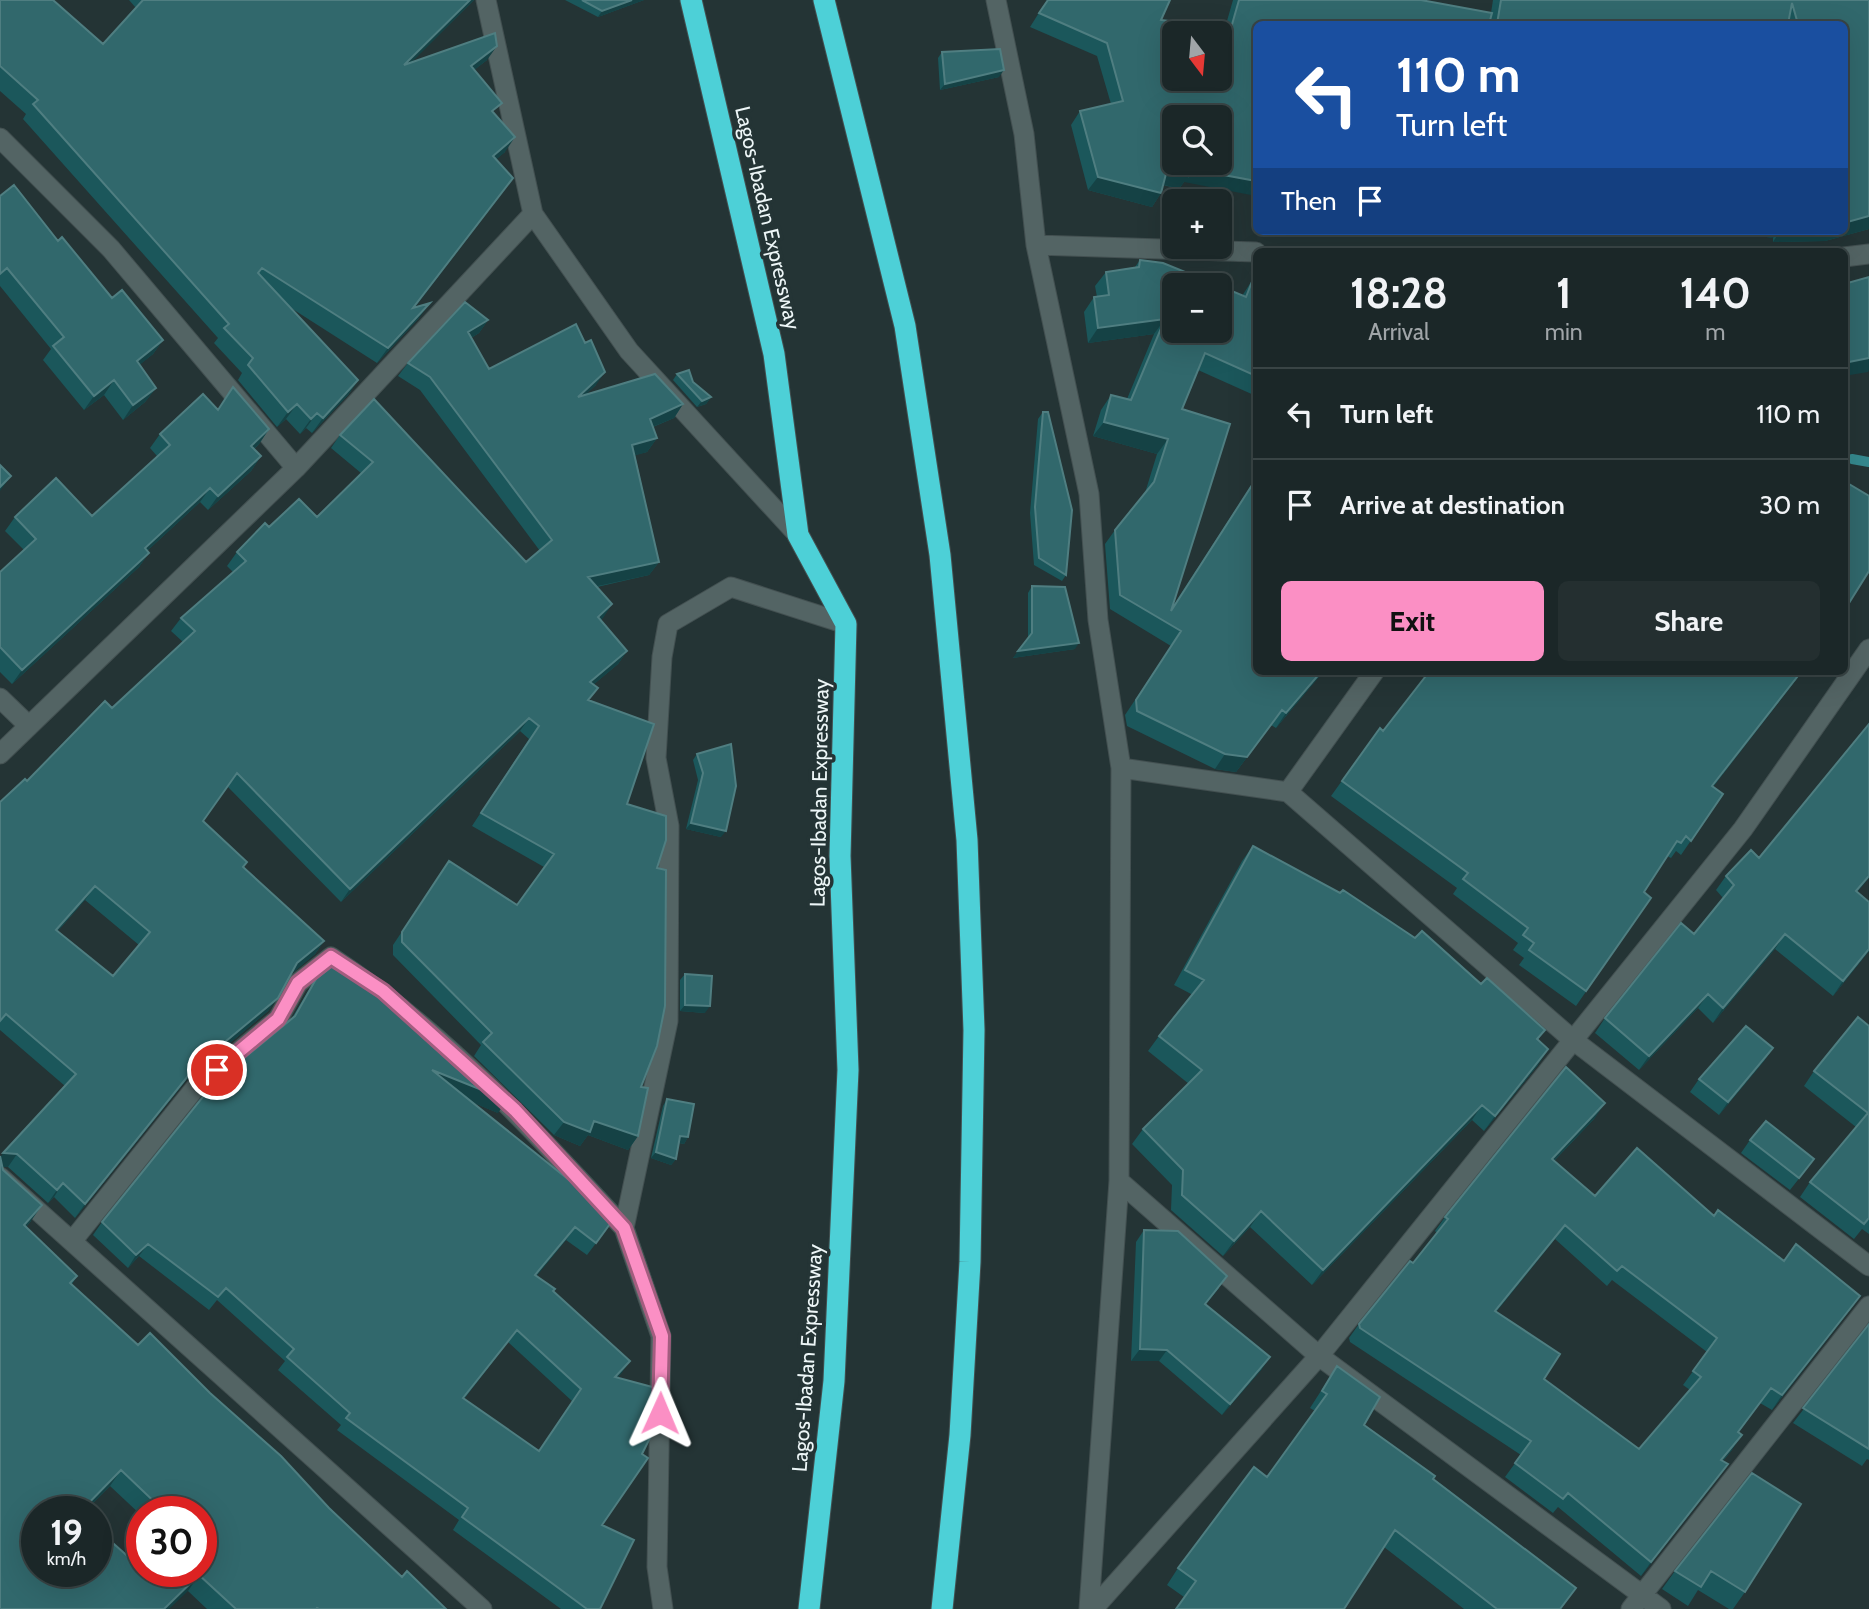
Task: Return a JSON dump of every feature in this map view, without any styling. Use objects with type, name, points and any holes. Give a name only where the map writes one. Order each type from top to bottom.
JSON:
[{"type":"highway","name":"Lagos-Ibadan Expressway","points":[[691,0],[774,354],[798,535],[846,624],[840,856],[848,1070],[834,1381],[809,1609]]},
{"type":"highway","points":[[824,0],[905,326],[940,555],[967,840],[974,1030],[970,1262],[960,1435],[942,1609]]},
{"type":"street","points":[[486,0],[533,214],[629,351],[798,535]]},
{"type":"street","points":[[996,0],[1024,134],[1036,245],[1089,494],[1097,620],[1121,768],[1119,1181],[1091,1609]]},
{"type":"street","points":[[0,138],[111,249],[296,468]]},
{"type":"street","points":[[0,754],[296,468],[533,214]]},
{"type":"street","points":[[1036,245],[1253,252]]},
{"type":"street","points":[[1848,257],[1869,254]]},
{"type":"street","points":[[624,1228],[668,1021],[669,826],[656,758],[662,657],[668,624],[731,587],[846,624]]},
{"type":"street","points":[[1091,1609],[1319,1356],[1743,829],[1869,649]]},
{"type":"street","points":[[1288,792],[1372,675]]},
{"type":"street","points":[[0,698],[29,726]]},
{"type":"street","points":[[1121,768],[1288,792],[1573,1040],[1869,1266]]},
{"type":"street","points":[[73,1240],[196,1087],[278,1019],[298,983],[331,957],[383,991],[515,1110],[624,1228],[662,1336],[657,1567],[663,1609]]},
{"type":"street","points":[[0,1177],[482,1609]]},
{"type":"street","points":[[1119,1181],[1319,1356],[1636,1602],[1661,1609]]},
{"type":"street","points":[[1636,1602],[1869,1306]]},
{"type":"building","points":[[0,0],[53,0],[103,44],[143,0],[470,0],[404,65],[495,33],[497,46],[471,66],[502,103],[492,111],[515,137],[493,156],[513,178],[413,308],[430,303],[388,348],[262,268],[258,273],[358,380],[323,418],[317,413],[311,419],[297,404],[288,412],[248,365],[253,358],[224,328],[229,324],[33,104],[38,100],[0,66]]},
{"type":"building","points":[[582,0],[632,0],[602,11]]},
{"type":"building","points":[[1048,0],[1170,0],[1161,20],[1170,21],[1162,21],[1162,91],[1232,91],[1232,24],[1239,0],[1421,0],[1492,13],[1490,21],[1253,21],[1253,180],[1224,175],[1232,175],[1232,105],[1162,105],[1162,175],[1166,175],[1161,193],[1098,177],[1080,111],[1123,101],[1107,43],[1039,13]]},
{"type":"building","points":[[1501,0],[1869,0],[1869,216],[1848,222],[1848,21],[1797,21],[1792,3],[1789,21],[1498,21]]},
{"type":"building","points":[[1000,49],[1004,70],[945,84],[942,52]]},
{"type":"building","points":[[14,185],[58,241],[62,237],[112,298],[122,290],[163,340],[137,361],[156,388],[133,405],[114,380],[94,396],[53,346],[64,337],[7,268],[0,274],[0,196]]},
{"type":"building","points":[[1140,260],[1163,263],[1188,273],[1162,273],[1162,319],[1098,328],[1094,297],[1109,295],[1106,272],[1139,267]]},
{"type":"building","points":[[1869,277],[1869,358],[1848,362],[1848,283]]},
{"type":"building","points":[[1253,279],[1253,375],[1205,353],[1182,409],[1230,424],[1171,611],[1253,484],[1253,675],[1318,675],[1286,713],[1282,710],[1247,757],[1225,754],[1137,711],[1136,700],[1181,631],[1120,595],[1115,530],[1154,482],[1168,439],[1104,422],[1111,395],[1131,400],[1162,326],[1162,343],[1232,343],[1232,291],[1246,297]]},
{"type":"building","points":[[465,302],[488,320],[468,332],[489,369],[576,324],[585,343],[591,340],[605,372],[578,397],[655,374],[683,404],[650,419],[657,438],[632,445],[659,562],[588,577],[612,604],[598,617],[627,651],[590,682],[598,688],[588,700],[654,724],[627,804],[666,816],[666,840],[657,868],[666,870],[665,1006],[657,1046],[641,1087],[648,1088],[638,1136],[594,1121],[590,1132],[564,1122],[483,1042],[492,1033],[402,942],[402,932],[449,861],[517,905],[554,854],[481,813],[539,726],[529,718],[350,889],[237,773],[203,821],[247,862],[243,867],[324,941],[297,963],[278,998],[196,1066],[85,1204],[63,1183],[57,1190],[17,1154],[3,1153],[76,1074],[6,1014],[0,1021],[0,802],[25,779],[27,781],[105,701],[112,708],[195,631],[181,618],[246,561],[237,552],[265,523],[269,527],[299,499],[317,517],[373,462],[340,435],[374,399],[526,562],[552,540],[430,377],[408,363]],"holes":[[[95,886],[150,932],[113,976],[56,930]]]},
{"type":"building","points":[[689,370],[693,382],[711,397],[702,401],[677,374]]},
{"type":"building","points":[[233,387],[269,429],[251,446],[261,456],[218,496],[210,488],[145,548],[149,553],[22,670],[0,647],[0,572],[36,539],[15,517],[56,478],[92,516],[170,445],[160,434],[203,394],[218,410]]},
{"type":"building","points":[[1043,412],[1048,412],[1072,510],[1066,575],[1039,558],[1035,507]]},
{"type":"building","points":[[0,465],[11,476],[0,487]]},
{"type":"building","points":[[1848,483],[1869,496],[1869,571],[1848,605]]},
{"type":"building","points":[[1032,586],[1065,587],[1079,643],[1018,651],[1032,633]]},
{"type":"building","points":[[1427,675],[1799,675],[1712,786],[1723,794],[1691,841],[1686,836],[1681,843],[1677,841],[1644,892],[1651,898],[1586,991],[1529,950],[1534,943],[1523,935],[1528,928],[1463,879],[1468,873],[1342,781],[1380,728],[1383,731]]},
{"type":"building","points":[[1869,724],[1869,876],[1856,891],[1869,902],[1869,949],[1843,981],[1785,934],[1723,1008],[1708,994],[1649,1056],[1605,1018],[1681,923],[1694,934],[1734,885],[1726,876],[1751,850],[1759,858]]},
{"type":"building","points":[[731,744],[736,786],[726,831],[691,823],[703,773],[697,754]]},
{"type":"building","points":[[1253,846],[1340,893],[1343,890],[1415,938],[1422,931],[1481,984],[1487,978],[1545,1030],[1537,1039],[1548,1049],[1495,1116],[1482,1105],[1323,1270],[1261,1211],[1234,1241],[1182,1195],[1183,1170],[1143,1129],[1202,1070],[1159,1036],[1204,980],[1185,970]]},
{"type":"building","points":[[340,960],[357,971],[461,1066],[466,1061],[507,1100],[432,1070],[615,1217],[596,1243],[575,1227],[535,1275],[555,1289],[553,1291],[630,1361],[615,1377],[656,1388],[645,1430],[652,1434],[642,1454],[648,1458],[602,1525],[634,1540],[600,1609],[587,1609],[462,1517],[468,1508],[346,1418],[350,1413],[287,1357],[294,1349],[226,1288],[218,1297],[148,1244],[136,1255],[102,1222],[214,1083],[295,1016],[316,979]],"holes":[[[517,1330],[581,1389],[539,1451],[463,1398]]]},
{"type":"building","points":[[685,974],[712,976],[710,1006],[685,1005]]},
{"type":"building","points":[[1858,1017],[1869,1026],[1869,1218],[1864,1224],[1810,1182],[1868,1113],[1814,1071]]},
{"type":"building","points":[[1746,1026],[1773,1048],[1728,1102],[1699,1079]]},
{"type":"building","points":[[1566,1067],[1605,1103],[1552,1159],[1595,1196],[1637,1148],[1714,1216],[1718,1210],[1784,1261],[1796,1244],[1860,1296],[1782,1395],[1771,1388],[1738,1432],[1742,1435],[1721,1460],[1728,1464],[1651,1562],[1568,1493],[1563,1499],[1515,1463],[1531,1441],[1360,1328],[1359,1324],[1448,1219],[1445,1217]],"holes":[[[1565,1225],[1617,1271],[1622,1266],[1717,1338],[1693,1371],[1701,1377],[1639,1449],[1544,1379],[1560,1354],[1495,1311]]]},
{"type":"building","points":[[667,1099],[694,1104],[688,1137],[680,1136],[676,1159],[656,1152]]},
{"type":"building","points":[[1766,1121],[1814,1159],[1799,1178],[1750,1140]]},
{"type":"building","points":[[0,1156],[3,1170],[42,1205],[24,1225],[77,1276],[70,1283],[138,1345],[150,1333],[210,1393],[281,1456],[329,1508],[402,1577],[407,1571],[446,1609],[236,1609],[212,1587],[217,1587],[217,1496],[148,1496],[121,1470],[96,1496],[21,1496],[21,1587],[112,1587],[112,1542],[126,1555],[126,1587],[187,1587],[164,1609],[0,1609]]},
{"type":"building","points":[[1144,1230],[1178,1231],[1227,1276],[1205,1304],[1270,1357],[1230,1404],[1167,1350],[1140,1349]]},
{"type":"building","points":[[1869,1324],[1869,1449],[1803,1408]]},
{"type":"building","points":[[1337,1366],[1380,1397],[1364,1425],[1435,1476],[1433,1479],[1576,1588],[1560,1609],[1497,1609],[1395,1530],[1344,1609],[1176,1609],[1196,1581],[1178,1568],[1254,1467],[1267,1477],[1327,1394],[1322,1391]]},
{"type":"building","points":[[1752,1473],[1801,1504],[1745,1592],[1711,1571],[1701,1587],[1675,1571]]},
{"type":"waterway","points":[[1852,459],[1869,462]]},
{"type":"route","points":[[217,1070],[278,1019],[298,983],[331,957],[383,991],[515,1110],[624,1228],[662,1336],[660,1413]]}]
